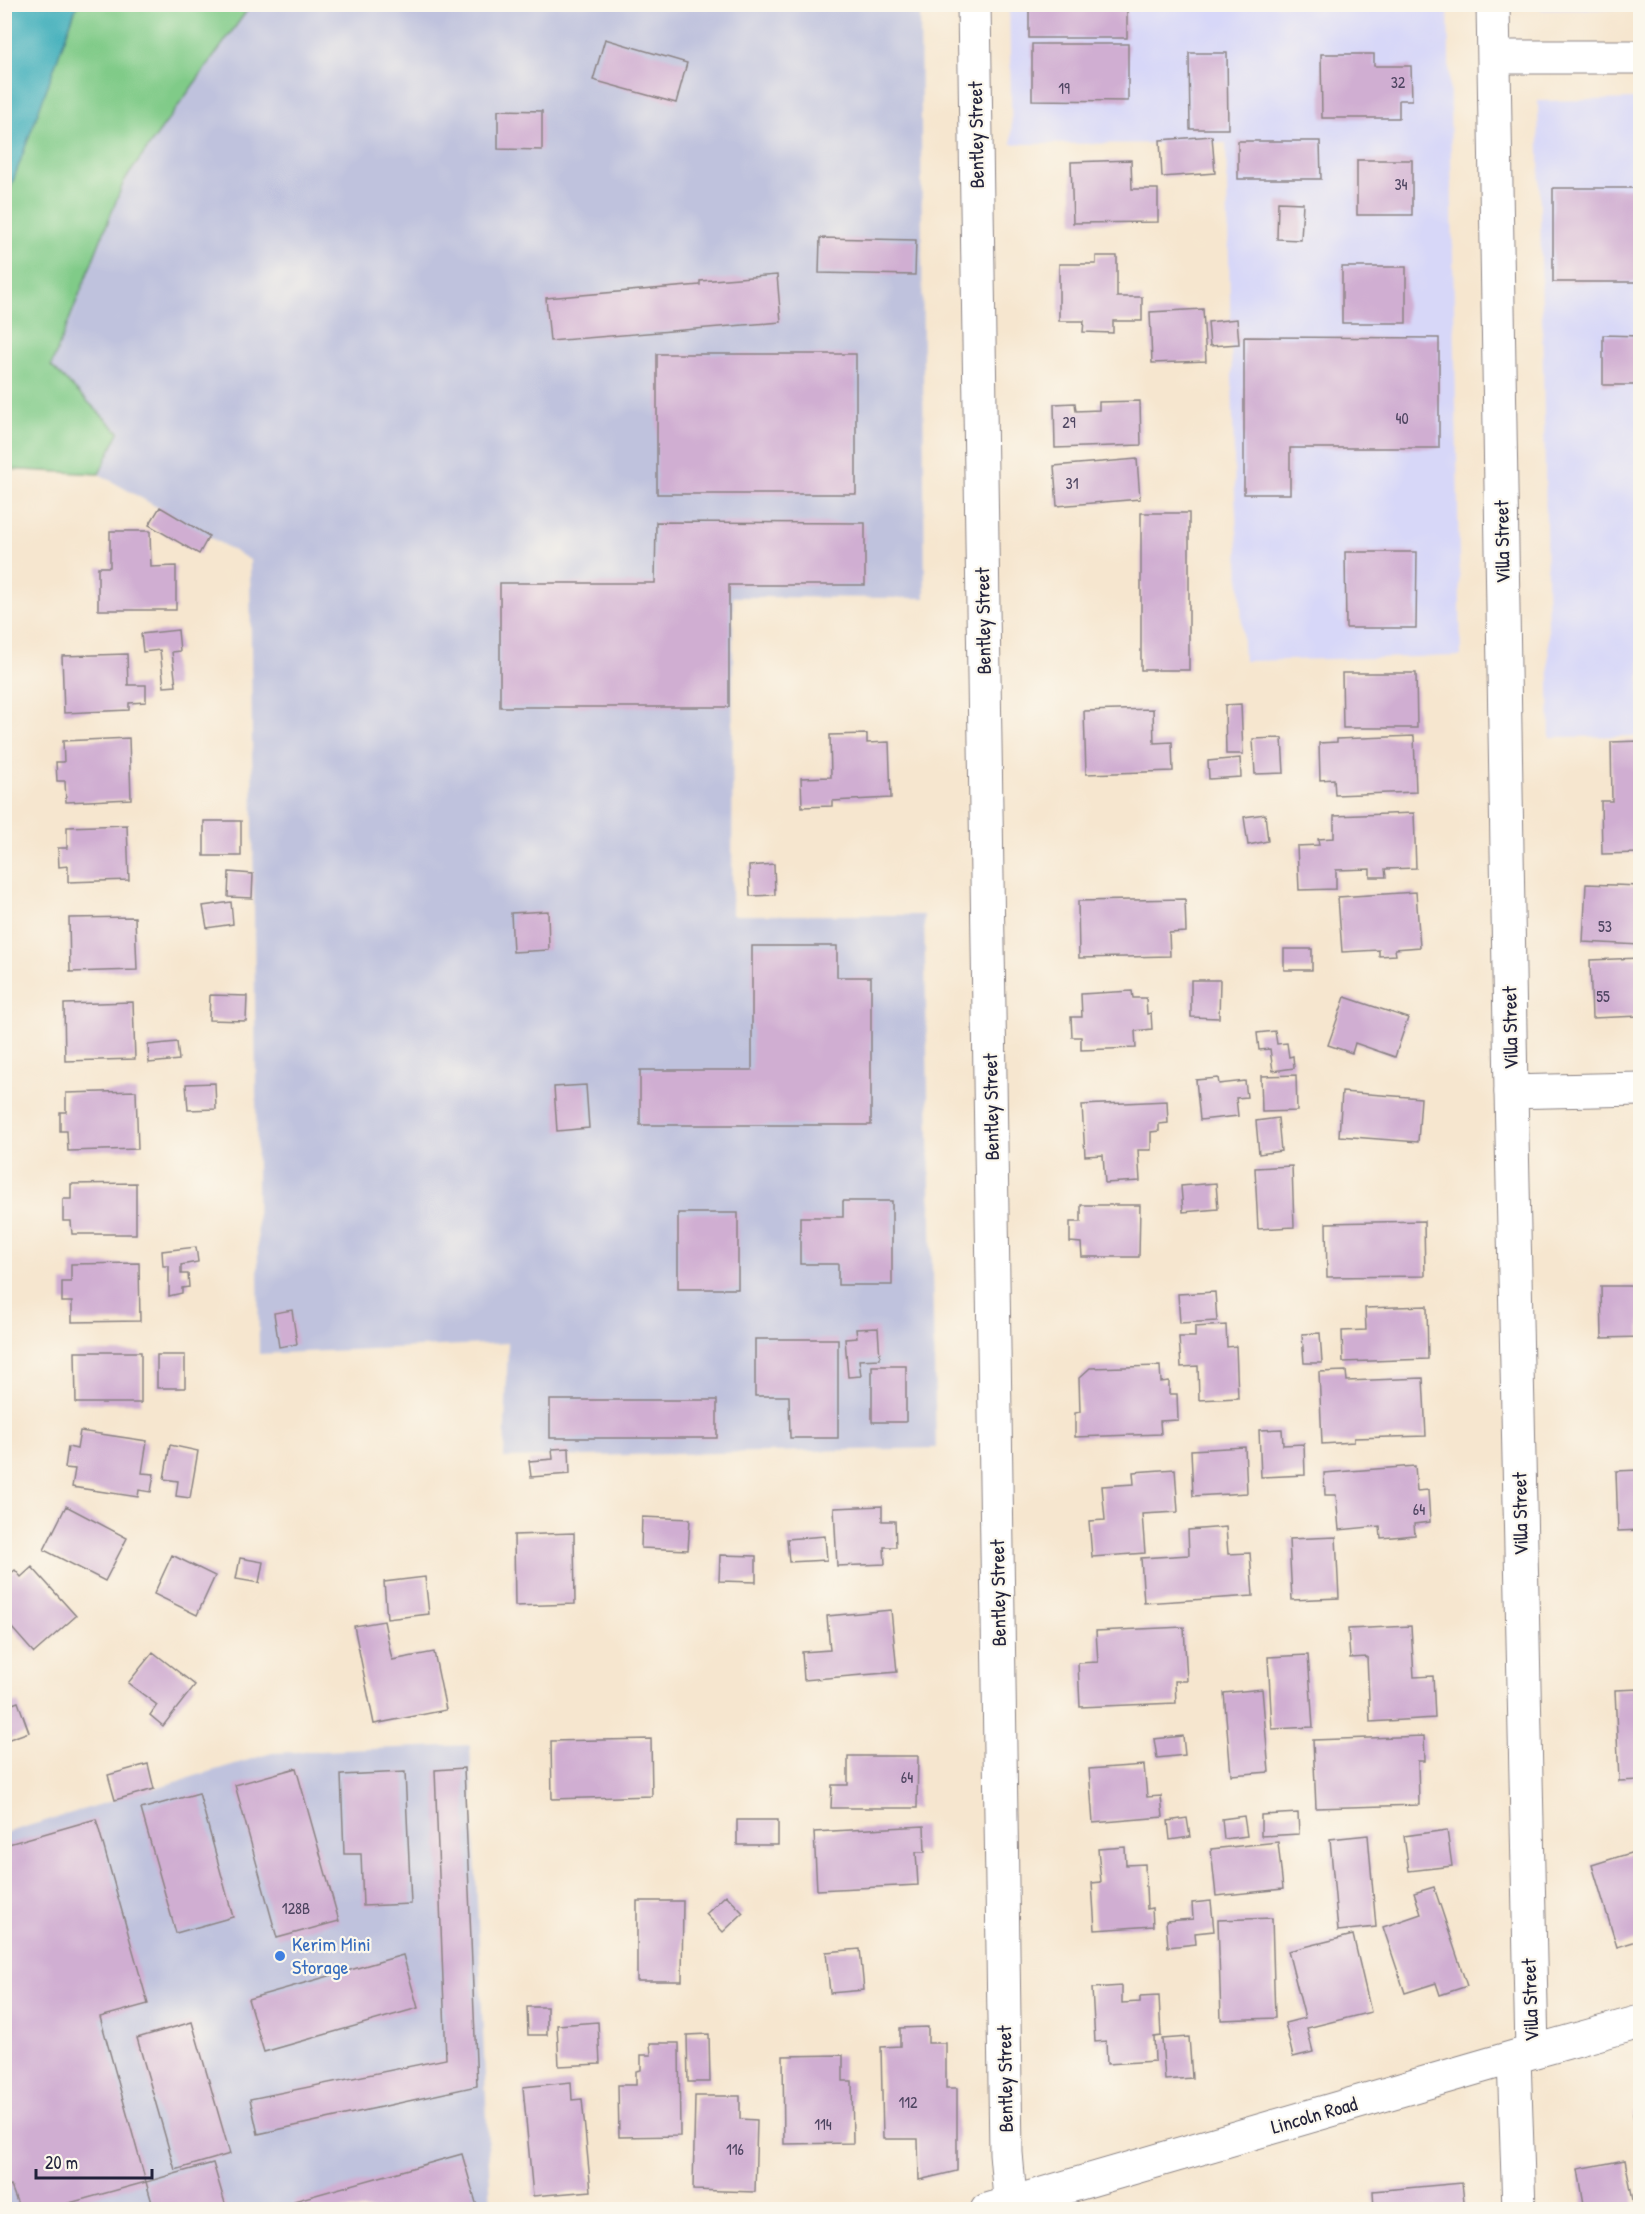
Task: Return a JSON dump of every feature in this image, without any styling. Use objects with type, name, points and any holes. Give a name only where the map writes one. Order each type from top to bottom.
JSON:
[{"type":"street","name":"Bentley Street","points":[[974,4],[1006,2153],[1003,2207]]},
{"type":"street","name":"Villa Street","points":[[1493,4],[1511,1092],[1523,2054],[1519,2210]]},
{"type":"street","points":[[1495,57],[1641,57]]},
{"type":"street","points":[[1511,1092],[1641,1089]]},
{"type":"street","name":"Lincoln Road","points":[[1003,2207],[1523,2054],[1641,2022]]},
{"type":"shaded area","points":[[1640,4],[1640,9],[1541,10],[1541,5]]},
{"type":"shaded area","points":[[251,5],[920,5],[925,598],[733,597],[732,915],[924,915],[936,1448],[504,1458],[508,1343],[259,1354],[250,560],[99,474],[119,432],[51,366],[124,181]]},
{"type":"shaded area","points":[[1009,5],[1448,5],[1461,656],[1244,661],[1235,496],[1226,143],[1012,144]]},
{"type":"shaded area","points":[[1640,99],[1640,736],[1550,737],[1538,101]]},
{"type":"shaded area","name":"Kerim Mini Storage","points":[[470,1745],[491,2209],[5,2210],[5,1833],[272,1753]]},
{"type":"green space","points":[[77,5],[251,5],[124,181],[51,366],[119,432],[99,474],[5,469],[4,203]]},
{"type":"water","points":[[4,5],[77,5],[5,203]]},
{"type":"building","points":[[1029,4],[1127,4],[1127,38],[1029,38]]},
{"type":"building","points":[[605,39],[687,63],[676,103],[593,80]]},
{"type":"building","points":[[1032,44],[1128,44],[1128,101],[1032,100]]},
{"type":"building","points":[[1189,53],[1227,53],[1228,129],[1190,129]]},
{"type":"building","points":[[1321,54],[1374,54],[1374,66],[1411,66],[1412,100],[1399,100],[1399,118],[1322,118]]},
{"type":"building","points":[[498,110],[542,111],[542,150],[498,149]]},
{"type":"building","points":[[1212,136],[1215,173],[1162,177],[1160,140]]},
{"type":"building","points":[[1238,141],[1320,141],[1321,179],[1238,179]]},
{"type":"building","points":[[1131,160],[1132,189],[1158,189],[1158,222],[1073,223],[1071,162]]},
{"type":"building","points":[[1357,160],[1412,160],[1412,215],[1357,215]]},
{"type":"building","points":[[1553,188],[1640,188],[1640,282],[1553,282]]},
{"type":"building","points":[[1278,202],[1303,203],[1301,240],[1277,239]]},
{"type":"building","points":[[820,238],[916,240],[915,275],[819,273]]},
{"type":"building","points":[[1096,256],[1117,256],[1117,297],[1142,297],[1142,321],[1113,321],[1113,333],[1083,332],[1084,321],[1059,321],[1059,264],[1096,264]]},
{"type":"building","points":[[1342,267],[1406,267],[1406,323],[1342,323]]},
{"type":"building","points":[[777,275],[781,322],[550,341],[546,298],[700,285],[700,281]]},
{"type":"building","points":[[1203,309],[1206,361],[1152,363],[1150,312]]},
{"type":"building","points":[[1237,319],[1239,344],[1210,346],[1208,322]]},
{"type":"building","points":[[1603,335],[1640,336],[1640,385],[1603,385]]},
{"type":"building","points":[[1244,337],[1439,338],[1439,448],[1290,448],[1290,494],[1244,494]]},
{"type":"building","points":[[657,354],[856,354],[856,494],[657,494]]},
{"type":"building","points":[[1140,401],[1141,445],[1055,448],[1054,404],[1075,403],[1076,411],[1099,410],[1099,402]]},
{"type":"building","points":[[1137,459],[1140,499],[1057,506],[1054,466]]},
{"type":"building","points":[[160,507],[209,536],[199,554],[149,525]]},
{"type":"building","points":[[1141,513],[1189,513],[1189,670],[1141,670]]},
{"type":"building","points":[[656,522],[865,523],[865,585],[729,585],[729,707],[500,707],[500,583],[655,583]]},
{"type":"building","points":[[110,531],[150,531],[151,567],[176,566],[176,610],[98,610],[98,567],[110,567]]},
{"type":"building","points":[[1345,552],[1417,552],[1416,628],[1346,628]]},
{"type":"building","points":[[178,630],[180,651],[172,652],[176,686],[164,687],[160,650],[143,652],[141,634]]},
{"type":"building","points":[[127,654],[128,685],[146,685],[146,702],[129,703],[129,710],[64,713],[62,656]]},
{"type":"building","points":[[1342,673],[1416,673],[1417,728],[1343,728]]},
{"type":"building","points":[[1241,704],[1243,754],[1226,754],[1225,705]]},
{"type":"building","points":[[1153,709],[1154,743],[1172,742],[1173,771],[1086,774],[1084,711]]},
{"type":"building","points":[[867,734],[867,743],[889,742],[891,798],[832,801],[832,806],[802,807],[801,778],[831,777],[830,735]]},
{"type":"building","points":[[1414,736],[1416,792],[1335,795],[1334,779],[1320,780],[1319,743],[1337,742],[1337,739]]},
{"type":"building","points":[[129,738],[131,799],[66,802],[65,781],[57,781],[56,762],[64,762],[63,741]]},
{"type":"building","points":[[1282,738],[1284,773],[1255,774],[1253,739]]},
{"type":"building","points":[[1640,741],[1640,853],[1602,854],[1601,801],[1612,801],[1611,742]]},
{"type":"building","points":[[1240,758],[1241,777],[1209,779],[1208,761]]},
{"type":"building","points":[[1414,813],[1416,868],[1385,869],[1386,877],[1370,877],[1370,869],[1336,870],[1336,889],[1299,890],[1297,846],[1319,845],[1318,839],[1334,838],[1334,816]]},
{"type":"building","points":[[1265,814],[1268,841],[1248,845],[1244,817]]},
{"type":"building","points":[[204,821],[241,821],[241,856],[204,856]]},
{"type":"building","points":[[127,825],[129,880],[68,882],[68,866],[59,867],[58,848],[67,848],[67,827]]},
{"type":"building","points":[[774,864],[775,895],[750,896],[749,866]]},
{"type":"building","points":[[229,872],[253,874],[252,898],[228,897]]},
{"type":"building","points":[[1586,884],[1640,886],[1640,945],[1583,942]]},
{"type":"building","points":[[1416,892],[1420,947],[1395,949],[1396,955],[1379,956],[1379,950],[1342,952],[1338,897]]},
{"type":"building","points":[[1185,899],[1186,932],[1169,933],[1170,956],[1079,958],[1078,901]]},
{"type":"building","points":[[231,902],[233,924],[207,928],[203,906]]},
{"type":"building","points":[[548,911],[549,950],[513,952],[511,913]]},
{"type":"building","points":[[135,917],[137,970],[70,972],[69,918]]},
{"type":"building","points":[[752,946],[837,946],[837,977],[871,977],[871,1125],[640,1125],[640,1070],[752,1070]]},
{"type":"building","points":[[1284,949],[1312,949],[1312,970],[1284,970]]},
{"type":"building","points":[[1640,958],[1640,1016],[1592,1018],[1590,960]]},
{"type":"building","points":[[1191,980],[1220,980],[1219,1018],[1191,1017]]},
{"type":"building","points":[[1132,991],[1133,998],[1146,998],[1147,1014],[1151,1013],[1152,1029],[1135,1031],[1136,1048],[1081,1050],[1081,1037],[1072,1037],[1071,1017],[1082,1017],[1081,994]]},
{"type":"building","points":[[210,995],[247,996],[246,1021],[209,1020]]},
{"type":"building","points":[[1345,997],[1408,1018],[1395,1057],[1355,1043],[1352,1053],[1328,1045]]},
{"type":"building","points":[[133,1002],[135,1059],[65,1061],[64,1004]]},
{"type":"building","points":[[1275,1031],[1277,1044],[1287,1043],[1289,1057],[1293,1056],[1294,1068],[1273,1071],[1270,1049],[1259,1050],[1257,1033]]},
{"type":"building","points":[[177,1042],[179,1060],[149,1063],[148,1045]]},
{"type":"building","points":[[1296,1075],[1297,1111],[1262,1112],[1261,1076]]},
{"type":"building","points":[[1218,1078],[1219,1084],[1245,1081],[1247,1097],[1236,1098],[1238,1116],[1200,1120],[1196,1080]]},
{"type":"building","points":[[215,1083],[216,1109],[188,1110],[186,1084]]},
{"type":"building","points":[[586,1085],[589,1128],[557,1131],[554,1087]]},
{"type":"building","points":[[136,1091],[138,1149],[68,1151],[67,1131],[60,1131],[60,1112],[66,1112],[66,1093]]},
{"type":"building","points":[[1342,1092],[1421,1098],[1418,1142],[1339,1136]]},
{"type":"building","points":[[1167,1101],[1168,1123],[1159,1124],[1159,1131],[1151,1132],[1151,1150],[1138,1150],[1140,1181],[1105,1183],[1103,1155],[1085,1156],[1082,1105]]},
{"type":"building","points":[[1278,1118],[1281,1151],[1259,1154],[1256,1121]]},
{"type":"building","points":[[1292,1166],[1294,1227],[1258,1229],[1255,1168]]},
{"type":"building","points":[[136,1183],[136,1234],[72,1234],[71,1221],[63,1221],[63,1199],[71,1199],[71,1184]]},
{"type":"building","points":[[1216,1183],[1218,1209],[1183,1212],[1181,1186]]},
{"type":"building","points":[[1636,1188],[1640,1188],[1640,1270],[1638,1270]]},
{"type":"building","points":[[843,1201],[892,1201],[892,1285],[838,1285],[838,1264],[800,1264],[800,1217],[843,1217]]},
{"type":"building","points":[[1081,1205],[1140,1205],[1139,1257],[1082,1257],[1081,1243],[1070,1242],[1070,1222],[1081,1222]]},
{"type":"building","points":[[678,1213],[738,1213],[738,1289],[678,1289]]},
{"type":"building","points":[[1424,1221],[1425,1276],[1327,1277],[1326,1223]]},
{"type":"building","points":[[196,1247],[198,1262],[181,1265],[181,1274],[188,1274],[189,1287],[182,1288],[182,1293],[169,1296],[169,1266],[163,1266],[162,1251]]},
{"type":"building","points":[[139,1263],[140,1321],[72,1322],[72,1302],[62,1302],[62,1282],[71,1282],[71,1264]]},
{"type":"building","points":[[1601,1286],[1640,1286],[1640,1337],[1602,1338]]},
{"type":"building","points":[[1215,1292],[1217,1321],[1180,1323],[1178,1294]]},
{"type":"building","points":[[1427,1306],[1428,1359],[1343,1362],[1342,1331],[1366,1330],[1365,1308]]},
{"type":"building","points":[[292,1310],[297,1344],[279,1347],[274,1313]]},
{"type":"building","points":[[1226,1325],[1227,1347],[1236,1346],[1238,1398],[1199,1400],[1198,1366],[1181,1367],[1179,1337],[1195,1337],[1195,1327]]},
{"type":"building","points":[[878,1328],[880,1359],[859,1360],[861,1376],[848,1377],[845,1339],[857,1338],[856,1329]]},
{"type":"building","points":[[1320,1333],[1322,1363],[1304,1363],[1302,1334]]},
{"type":"building","points":[[755,1339],[838,1339],[838,1438],[790,1438],[789,1396],[755,1396]]},
{"type":"building","points":[[75,1352],[141,1352],[141,1403],[76,1403]]},
{"type":"building","points":[[157,1355],[185,1355],[185,1388],[157,1388]]},
{"type":"building","points":[[872,1366],[906,1366],[906,1422],[872,1422]]},
{"type":"building","points":[[1160,1366],[1161,1382],[1169,1381],[1169,1394],[1177,1394],[1178,1420],[1160,1421],[1161,1434],[1075,1437],[1075,1413],[1080,1412],[1079,1378],[1090,1368]]},
{"type":"building","points":[[1346,1371],[1347,1381],[1423,1378],[1426,1436],[1354,1438],[1354,1442],[1322,1444],[1319,1372]]},
{"type":"building","points":[[550,1400],[717,1400],[717,1438],[550,1438]]},
{"type":"building","points":[[1282,1429],[1283,1445],[1304,1444],[1305,1475],[1261,1477],[1259,1430]]},
{"type":"building","points":[[80,1431],[147,1441],[142,1473],[154,1474],[151,1492],[139,1490],[138,1497],[72,1487],[75,1469],[65,1468],[68,1447],[77,1449]]},
{"type":"building","points":[[170,1445],[198,1451],[190,1498],[176,1496],[178,1481],[164,1479]]},
{"type":"building","points":[[1245,1447],[1247,1493],[1193,1496],[1191,1450]]},
{"type":"building","points":[[569,1448],[570,1474],[531,1477],[529,1461],[553,1459],[552,1449]]},
{"type":"building","points":[[1415,1466],[1417,1491],[1428,1490],[1430,1522],[1414,1524],[1415,1535],[1381,1538],[1380,1526],[1339,1530],[1336,1495],[1325,1495],[1324,1473]]},
{"type":"building","points":[[1175,1469],[1178,1512],[1142,1514],[1145,1553],[1092,1557],[1089,1521],[1105,1520],[1102,1486],[1134,1484],[1133,1472]]},
{"type":"building","points":[[1640,1470],[1640,1530],[1618,1531],[1616,1471]]},
{"type":"building","points":[[66,1506],[127,1538],[105,1581],[44,1550]]},
{"type":"building","points":[[882,1506],[882,1521],[895,1521],[896,1547],[884,1547],[885,1564],[837,1566],[834,1508]]},
{"type":"building","points":[[642,1517],[690,1519],[688,1550],[641,1548]]},
{"type":"building","points":[[1226,1527],[1228,1554],[1250,1553],[1253,1596],[1144,1603],[1141,1558],[1189,1555],[1188,1530]]},
{"type":"building","points":[[574,1533],[575,1604],[515,1606],[514,1535]]},
{"type":"building","points":[[825,1536],[827,1560],[789,1562],[787,1539]]},
{"type":"building","points":[[1336,1537],[1339,1598],[1292,1600],[1289,1539]]},
{"type":"building","points":[[172,1555],[215,1576],[197,1615],[154,1594]]},
{"type":"building","points":[[720,1555],[756,1556],[756,1582],[719,1581]]},
{"type":"building","points":[[240,1558],[263,1562],[259,1583],[236,1579]]},
{"type":"building","points":[[32,1567],[76,1616],[34,1653],[4,1619],[4,1579],[15,1570],[21,1577]]},
{"type":"building","points":[[425,1577],[429,1614],[387,1619],[384,1582]]},
{"type":"building","points":[[891,1610],[897,1672],[804,1680],[802,1652],[830,1650],[827,1616]]},
{"type":"building","points":[[384,1621],[392,1660],[434,1652],[446,1710],[374,1724],[354,1626]]},
{"type":"building","points":[[1411,1626],[1414,1677],[1433,1676],[1435,1718],[1370,1722],[1367,1657],[1350,1658],[1348,1629]]},
{"type":"building","points":[[1184,1627],[1187,1681],[1175,1681],[1176,1703],[1080,1707],[1078,1663],[1098,1662],[1096,1631]]},
{"type":"building","points":[[153,1652],[195,1685],[163,1726],[150,1715],[157,1705],[128,1683]]},
{"type":"building","points":[[1308,1655],[1313,1727],[1272,1729],[1268,1657]]},
{"type":"building","points":[[1262,1689],[1269,1772],[1231,1775],[1224,1693]]},
{"type":"building","points":[[1640,1689],[1640,1780],[1619,1781],[1615,1690]]},
{"type":"building","points":[[18,1702],[29,1732],[4,1741],[4,1707]]},
{"type":"building","points":[[1183,1736],[1185,1755],[1157,1758],[1154,1739]]},
{"type":"building","points":[[1424,1736],[1425,1761],[1418,1761],[1419,1805],[1316,1808],[1313,1740]]},
{"type":"building","points":[[651,1739],[652,1796],[552,1799],[551,1741]]},
{"type":"building","points":[[848,1756],[918,1756],[917,1808],[831,1808],[832,1785],[848,1785]]},
{"type":"building","points":[[148,1764],[154,1789],[115,1800],[108,1775]]},
{"type":"building","points":[[1144,1765],[1147,1797],[1161,1796],[1163,1817],[1093,1823],[1089,1769]]},
{"type":"building","points":[[296,1768],[339,1921],[277,1938],[235,1785]]},
{"type":"building","points":[[464,1768],[477,2086],[258,2134],[250,2099],[446,2059],[435,1770]]},
{"type":"building","points":[[405,1772],[411,1904],[363,1906],[361,1854],[344,1854],[341,1775]]},
{"type":"building","points":[[199,1793],[233,1917],[176,1933],[141,1809]]},
{"type":"building","points":[[1298,1813],[1299,1834],[1261,1836],[1261,1815]]},
{"type":"building","points":[[1244,1816],[1247,1836],[1224,1839],[1222,1819]]},
{"type":"building","points":[[1187,1818],[1190,1837],[1170,1840],[1168,1821]]},
{"type":"building","points":[[96,1819],[148,2004],[100,2017],[146,2182],[44,2210],[20,2210],[11,2186],[5,2188],[5,1845]]},
{"type":"building","points":[[737,1820],[778,1820],[778,1845],[737,1845]]},
{"type":"building","points":[[924,1826],[925,1852],[916,1852],[918,1885],[817,1890],[814,1832]]},
{"type":"building","points":[[1447,1830],[1452,1866],[1409,1871],[1404,1836]]},
{"type":"building","points":[[1368,1835],[1376,1927],[1338,1931],[1330,1839]]},
{"type":"building","points":[[1278,1842],[1283,1889],[1216,1896],[1211,1849]]},
{"type":"building","points":[[1125,1847],[1126,1865],[1145,1864],[1147,1909],[1152,1908],[1153,1926],[1095,1930],[1092,1883],[1101,1882],[1098,1849]]},
{"type":"building","points":[[1640,1850],[1640,1940],[1617,1947],[1592,1865]]},
{"type":"building","points":[[1434,1887],[1467,1986],[1440,1995],[1436,1983],[1405,1993],[1383,1927],[1421,1914],[1414,1893]]},
{"type":"building","points":[[726,1895],[743,1913],[723,1932],[706,1914]]},
{"type":"building","points":[[637,1901],[683,1901],[682,1981],[637,1981]]},
{"type":"building","points":[[1211,1901],[1214,1931],[1195,1933],[1196,1944],[1168,1947],[1166,1921],[1193,1919],[1192,1903]]},
{"type":"building","points":[[1272,1918],[1275,2018],[1221,2020],[1218,1920]]},
{"type":"building","points":[[1353,1935],[1371,2012],[1307,2028],[1313,2052],[1293,2057],[1285,2023],[1305,2018],[1288,1951]]},
{"type":"building","points":[[860,1949],[864,1990],[830,1993],[826,1952]]},
{"type":"building","points":[[403,1955],[418,2008],[264,2052],[248,1999]]},
{"type":"building","points":[[1122,1986],[1122,2003],[1140,2002],[1140,1997],[1159,1996],[1161,2036],[1154,2037],[1155,2061],[1107,2064],[1106,2041],[1095,2042],[1092,1988]]},
{"type":"building","points":[[527,2007],[547,2007],[547,2035],[528,2035]]},
{"type":"building","points":[[192,2022],[230,2154],[175,2170],[137,2038]]},
{"type":"building","points":[[598,2022],[600,2064],[559,2066],[557,2025]]},
{"type":"building","points":[[928,2027],[928,2043],[946,2043],[946,2088],[957,2088],[957,2171],[919,2180],[918,2139],[883,2139],[881,2047],[900,2046],[900,2028]]},
{"type":"building","points":[[709,2034],[710,2082],[688,2082],[687,2035]]},
{"type":"building","points":[[1189,2037],[1192,2078],[1165,2080],[1162,2039]]},
{"type":"building","points":[[650,2043],[679,2043],[680,2136],[619,2137],[618,2085],[636,2085],[636,2071],[641,2070],[641,2055],[651,2055]]},
{"type":"building","points":[[843,2055],[843,2081],[852,2081],[853,2143],[784,2144],[783,2056]]},
{"type":"building","points":[[571,2082],[572,2100],[582,2099],[591,2191],[533,2196],[523,2087]]},
{"type":"building","points":[[695,2096],[740,2096],[740,2119],[757,2120],[755,2192],[693,2190]]},
{"type":"building","points":[[1640,2112],[1640,2161],[1639,2162],[1633,2113]]},
{"type":"building","points":[[462,2154],[478,2210],[296,2210],[294,2201]]},
{"type":"building","points":[[1625,2160],[1635,2210],[1585,2210],[1578,2169]]},
{"type":"building","points":[[213,2163],[227,2210],[154,2210],[146,2182]]},
{"type":"building","points":[[1462,2183],[1465,2210],[1374,2210],[1373,2191]]},
{"type":"place","name":"Kerim Mini Storage","points":[[280,1956]]}]
